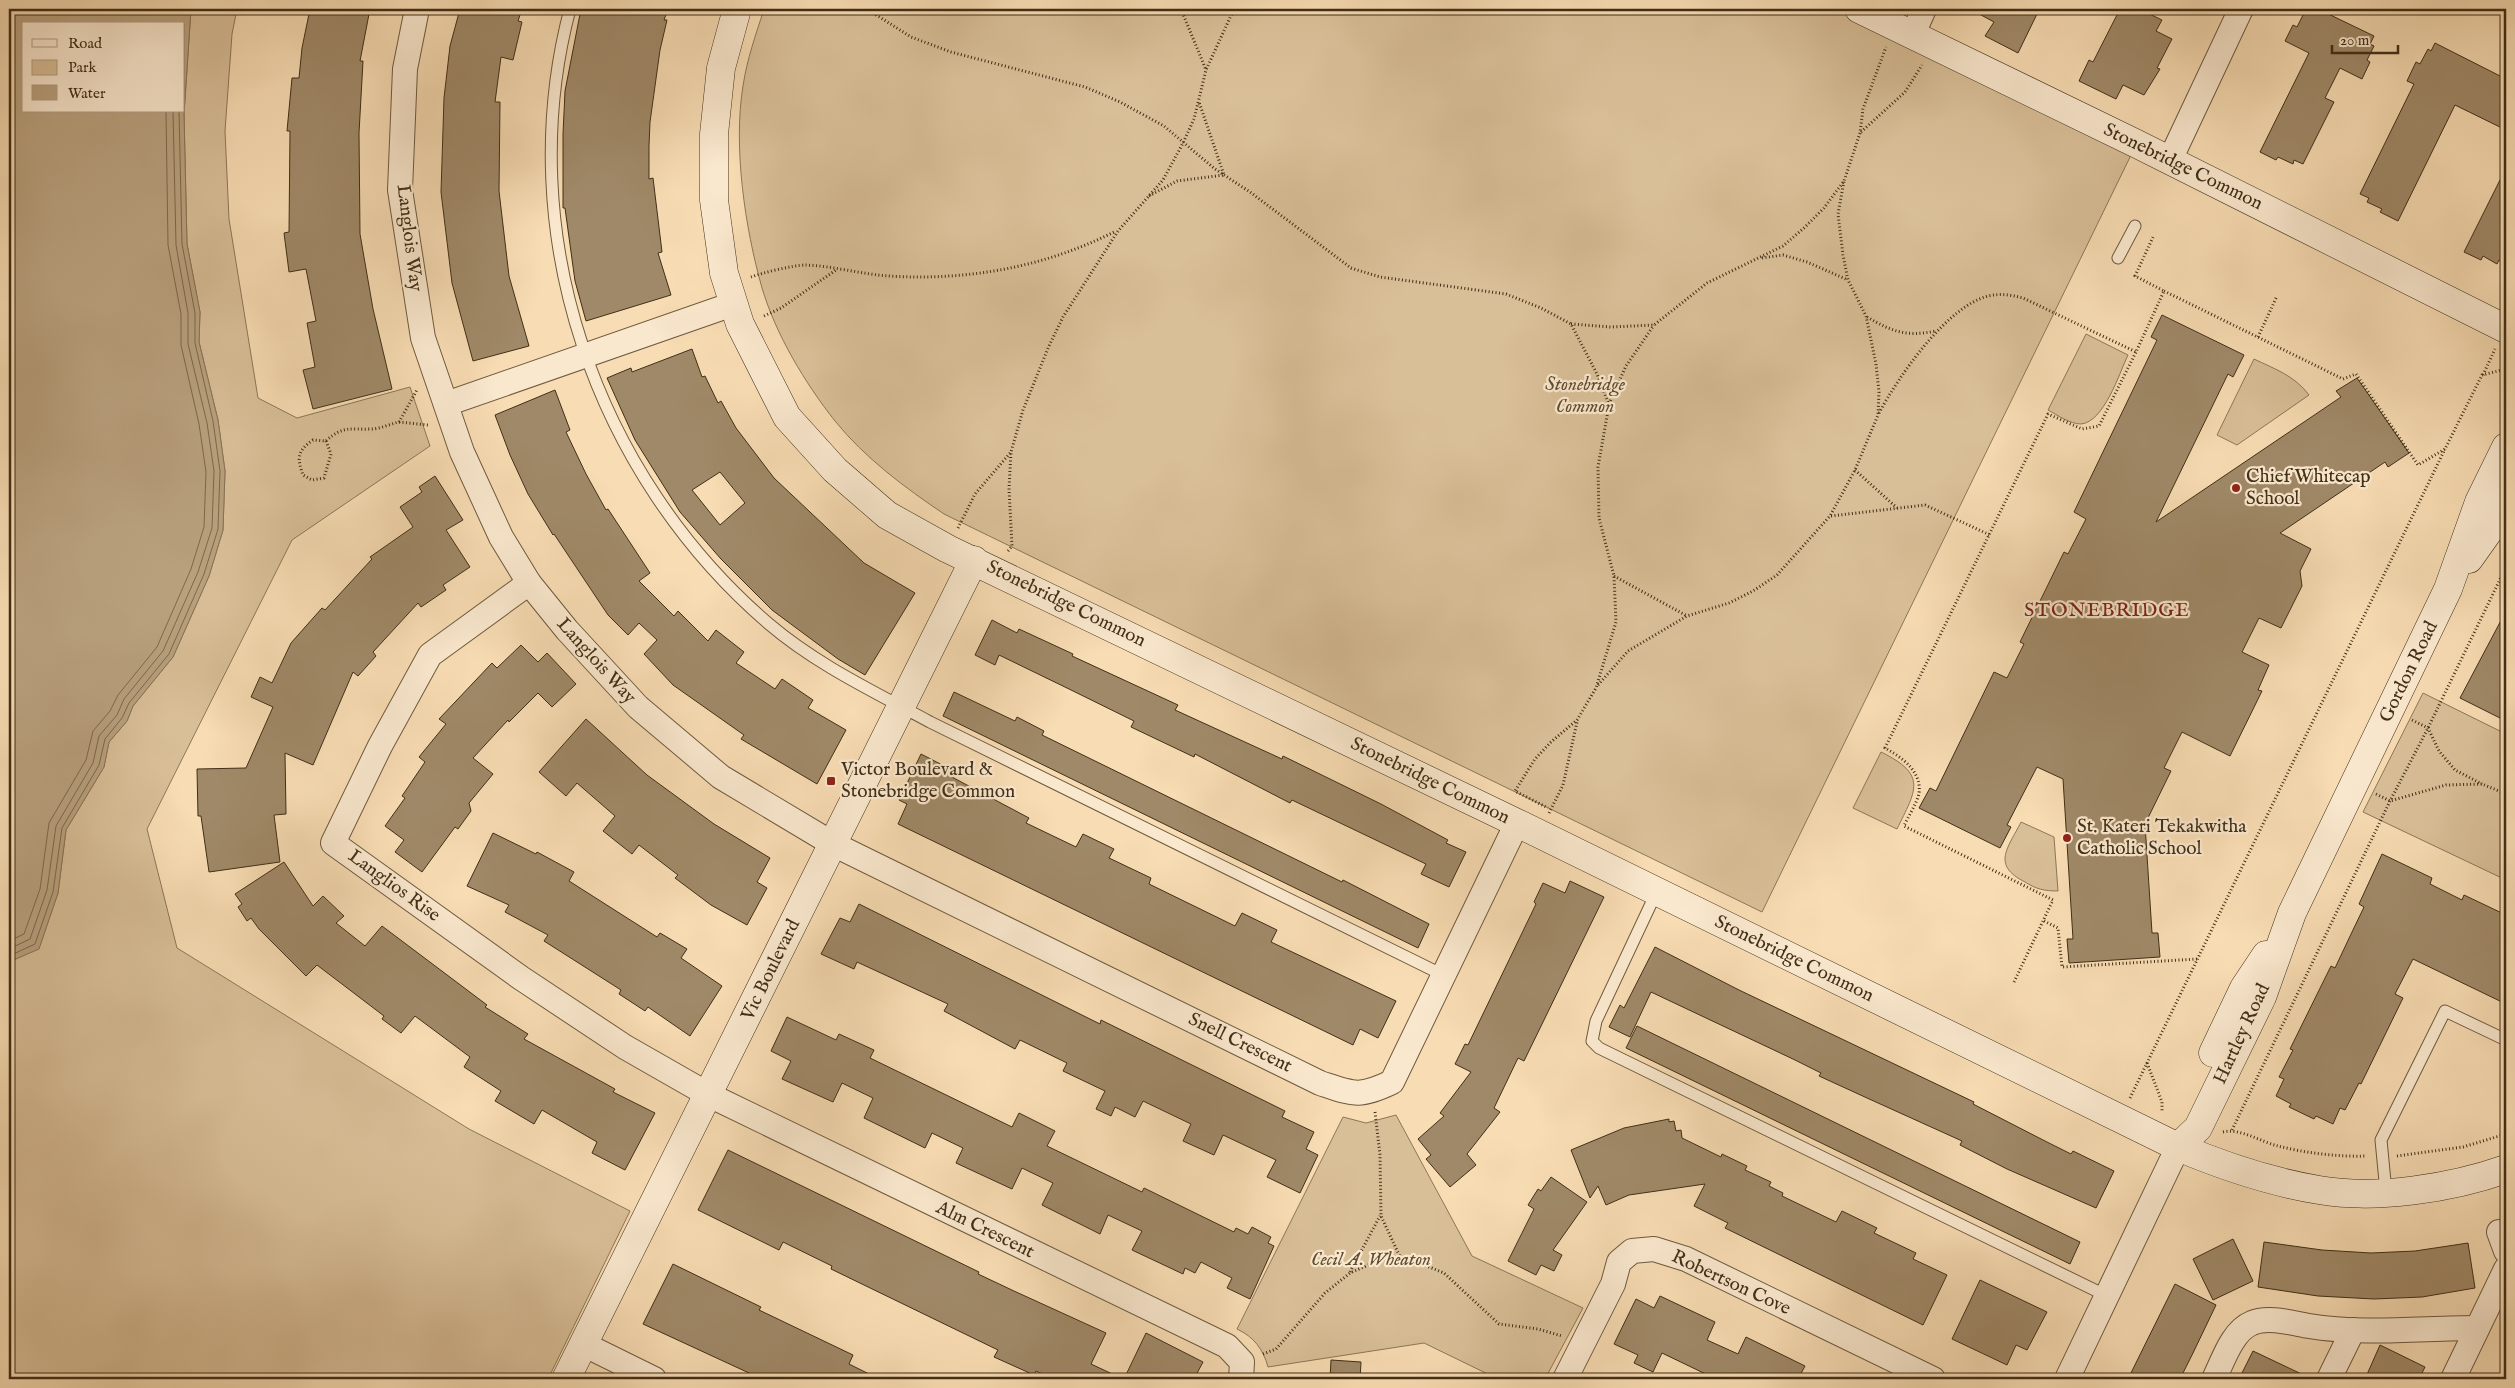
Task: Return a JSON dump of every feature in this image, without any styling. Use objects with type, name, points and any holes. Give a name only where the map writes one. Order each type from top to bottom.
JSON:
[{"type":"street","name":"Langlois Way","points":[[417,9],[405,69],[400,190],[423,338],[462,452],[501,537],[529,583],[567,630],[638,707],[721,777],[833,844]]},
{"type":"street","name":"Stonebridge Common","points":[[737,9],[721,68],[714,134],[714,200],[724,273],[746,315],[787,417],[835,470],[887,515],[948,549],[1528,828],[2178,1147],[2220,1164],[2320,1190],[2386,1192],[2414,1190],[2475,1180],[2506,1169]]},
{"type":"street","name":"Stonebridge Common","points":[[1859,9],[2170,160],[2503,335]]},
{"type":"street","points":[[1913,35],[1924,9]]},
{"type":"street","points":[[2170,160],[2240,9]]},
{"type":"street","points":[[446,404],[585,355],[746,315]]},
{"type":"street","name":"Gordon Road","points":[[2369,755],[2448,589],[2479,502],[2506,447]]},
{"type":"street","name":"Gordon Road","points":[[2448,589],[2501,514],[2506,502]]},
{"type":"street","name":"Vic Boulevard","points":[[566,1379],[974,560]]},
{"type":"street","name":"Langlios Rise","points":[[529,583],[430,655],[380,746],[333,843],[521,978],[625,1047],[709,1095]]},
{"type":"street","name":"Hartley Road","points":[[2178,1147],[2198,1128],[2262,997],[2292,913],[2369,755]]},
{"type":"street","name":"Snell Crescent","points":[[833,844],[1320,1083],[1354,1094],[1373,1091],[1392,1082],[1443,975],[1528,828]]},
{"type":"street","name":"Hartley Road","points":[[2067,1379],[2178,1147],[2182,1121],[2244,988],[2292,913]]},
{"type":"street","name":"Alm Crescent","points":[[709,1095],[1227,1346],[1242,1362],[1241,1379]]},
{"type":"street","name":"Robertson Cove","points":[[1565,1379],[1613,1284],[1619,1262],[1632,1250],[1654,1249],[1686,1259],[1933,1379]]},
{"type":"street","points":[[2453,1379],[2506,1269]]},
{"type":"street","points":[[2214,1379],[2237,1334],[2252,1322],[2270,1321],[2324,1329],[2353,1330],[2477,1328]]},
{"type":"street","points":[[2329,1379],[2353,1330]]},
{"type":"street","points":[[583,1344],[654,1379]]},
{"type":"lane","points":[[570,9],[557,74],[551,160],[554,224],[563,275],[585,355],[611,421],[630,458],[665,510],[719,576],[770,625],[850,680],[1443,975]]},
{"type":"lane","points":[[2118,258],[2135,226]]},
{"type":"lane","points":[[1657,891],[1596,1021],[1592,1041],[1599,1048],[2107,1296]]},
{"type":"lane","points":[[2386,1192],[2381,1140],[2445,1011],[2506,1040]]},
{"type":"path","points":[[868,9],[911,37],[951,52],[1085,87],[1120,102],[1164,126],[1224,175],[1351,268],[1380,277],[1506,294],[1541,308],[1571,324],[1654,325]]},
{"type":"path","points":[[1181,9],[1206,70]]},
{"type":"path","points":[[999,572],[1012,546],[1009,489],[1011,452],[1022,410],[1063,317],[1118,231],[1162,180],[1183,143],[1198,101],[1206,70],[1234,9]]},
{"type":"path","points":[[1878,415],[1876,364],[1866,316],[1848,280],[1838,214],[1844,181],[1860,133],[1863,109],[1913,35]]},
{"type":"path","points":[[1860,133],[1905,92],[1916,77],[1913,35]]},
{"type":"path","points":[[1198,101],[1224,175]]},
{"type":"path","points":[[1146,197],[1177,181],[1224,175]]},
{"type":"path","points":[[1596,688],[1616,622],[1614,576],[1599,518],[1598,467],[1609,405],[1626,366],[1654,325],[1707,283],[1783,246],[1824,208],[1844,181]]},
{"type":"path","points":[[753,284],[750,277],[803,265],[888,276],[946,278],[980,274],[1022,267],[1061,256],[1118,231]]},
{"type":"path","points":[[2154,235],[2135,276],[2344,379],[2356,374],[2418,464],[2445,449]]},
{"type":"path","points":[[1756,259],[1783,255],[1807,262],[1848,280]]},
{"type":"path","points":[[746,315],[782,308],[836,270]]},
{"type":"path","points":[[2014,982],[2053,900],[1904,826],[1919,792],[1915,775],[1907,761],[1885,748],[2048,414],[2082,429],[2099,426],[2164,291]]},
{"type":"path","points":[[1528,828],[1550,810],[1563,784],[1577,720],[1596,688],[1628,651],[1687,616],[1729,603],[1753,591],[1777,574],[1830,516],[1856,470],[1878,415],[1894,385],[1937,331],[1970,305],[1987,296],[2003,294],[2023,298],[2136,352]]},
{"type":"path","points":[[2258,337],[2278,296]]},
{"type":"path","points":[[746,315],[762,308]]},
{"type":"path","points":[[1866,316],[1892,331],[1916,335],[1937,331]]},
{"type":"path","points":[[1571,324],[1597,374],[1609,405]]},
{"type":"path","points":[[2129,1101],[2445,449],[2503,335]]},
{"type":"path","points":[[2482,375],[2506,369]]},
{"type":"path","points":[[326,441],[331,454],[324,478],[312,480],[303,475],[298,460],[302,447],[312,440],[326,441],[336,432],[353,428],[372,429],[399,422],[418,389],[415,381],[435,376]]},
{"type":"path","points":[[948,549],[975,494],[1011,452]]},
{"type":"path","points":[[1856,470],[1897,508]]},
{"type":"path","points":[[1830,516],[1925,505],[1990,535]]},
{"type":"path","points":[[2232,1130],[2390,801],[2428,728],[2506,567]]},
{"type":"path","points":[[1614,576],[1687,616]]},
{"type":"path","points":[[1550,810],[1514,792],[1535,759],[1551,742],[1577,720]]},
{"type":"path","points":[[2428,728],[2439,751],[2455,770],[2506,794]]},
{"type":"path","points":[[2390,801],[2446,785],[2482,784]]},
{"type":"path","points":[[2044,921],[2058,928],[2062,967],[2197,959]]},
{"type":"path","points":[[2147,1062],[2162,1102],[2162,1112]]},
{"type":"path","points":[[2198,1128],[2215,1134],[2232,1130],[2279,1147],[2349,1157],[2414,1155],[2463,1148],[2506,1134]]},
{"type":"path","points":[[1378,1131],[1380,1216],[1401,1260]]},
{"type":"path","points":[[1350,1273],[1380,1216]]},
{"type":"path","points":[[1276,1349],[1325,1293],[1350,1273],[1382,1259],[1412,1260],[1444,1273],[1499,1324],[1538,1329],[1568,1338]]},
{"type":"green space","points":[[191,9],[237,9],[232,34],[225,131],[229,219],[258,398],[297,418],[410,387],[430,446],[292,540],[147,829],[177,948],[469,1129],[630,1211],[548,1379],[9,1379],[9,962],[39,948],[58,893],[66,830],[104,767],[109,742],[127,721],[133,706],[173,657],[209,576],[223,530],[225,471],[218,420],[199,342],[200,312],[187,244],[185,99]]},
{"type":"green space","name":"Stonebridge Common","points":[[764,9],[1840,9],[2132,153],[1762,912],[944,514],[872,460],[835,421],[792,358],[768,306],[750,240],[740,161],[740,110],[745,76]]},
{"type":"green space","points":[[2086,334],[2128,355],[2104,406],[2089,421],[2077,424],[2048,410]]},
{"type":"green space","points":[[2254,359],[2291,378],[2309,395],[2237,445],[2217,435]]},
{"type":"green space","points":[[2423,693],[2506,734],[2506,880],[2363,812]]},
{"type":"green space","points":[[1881,752],[1906,768],[1912,776],[1914,784],[1913,794],[1897,829],[1853,808]]},
{"type":"green space","points":[[2021,822],[2054,837],[2058,891],[2044,890],[2033,886],[2015,876],[2008,869],[2005,855]]},
{"type":"green space","name":"Cecil A. Wheaton","points":[[1396,1115],[1472,1256],[1583,1308],[1545,1379],[1498,1379],[1424,1343],[1268,1367],[1257,1344],[1237,1329],[1343,1117],[1366,1123]]},
{"type":"water","points":[[9,9],[191,9],[185,99],[185,22],[22,22],[22,112],[184,112],[187,244],[200,312],[199,342],[218,420],[225,471],[223,530],[209,576],[173,657],[133,706],[127,721],[109,742],[104,767],[66,830],[58,893],[39,949],[9,962]]},
{"type":"building","points":[[310,9],[341,14],[342,9],[369,14],[360,61],[363,61],[359,133],[360,234],[373,309],[392,389],[313,409],[303,370],[315,367],[307,323],[316,321],[306,269],[289,272],[284,233],[289,232],[290,131],[287,131],[292,78],[299,78],[302,48]]},
{"type":"building","points":[[460,9],[522,9],[518,21],[522,22],[513,60],[501,57],[495,102],[500,102],[499,191],[509,276],[529,346],[473,361],[452,283],[441,192],[444,98],[450,46]]},
{"type":"building","points":[[581,9],[668,9],[664,20],[667,20],[660,50],[650,122],[649,179],[653,178],[662,252],[658,253],[671,295],[586,321],[575,281],[565,208],[563,208],[565,91]]},
{"type":"building","points":[[1970,9],[2026,9],[2037,14],[2018,53],[1985,36],[1994,22]]},
{"type":"building","points":[[2120,9],[2139,9],[2162,20],[2156,31],[2172,39],[2157,68],[2160,69],[2144,95],[2123,85],[2116,99],[2079,81],[2089,60],[2093,62]]},
{"type":"building","points":[[2306,9],[2318,9],[2374,36],[2370,44],[2374,46],[2367,60],[2370,62],[2362,79],[2340,68],[2325,98],[2334,102],[2303,164],[2294,160],[2293,164],[2278,157],[2276,160],[2260,152],[2309,53],[2285,41],[2293,25],[2297,27]]},
{"type":"building","points":[[2435,43],[2506,79],[2506,130],[2455,105],[2398,221],[2380,212],[2382,209],[2367,202],[2369,198],[2360,194],[2414,84],[2407,81],[2416,62],[2420,64],[2428,49],[2431,51]]},
{"type":"building","points":[[2506,168],[2506,263],[2499,260],[2497,264],[2483,256],[2481,260],[2464,252]]},
{"type":"building","points":[[2162,315],[2244,355],[2233,377],[2228,374],[2156,522],[2341,397],[2336,391],[2357,378],[2409,453],[2388,467],[2385,462],[2280,533],[2311,549],[2300,571],[2302,586],[2281,628],[2259,618],[2242,652],[2269,665],[2258,690],[2262,691],[2230,756],[2182,732],[2164,768],[2171,771],[2145,824],[2152,933],[2158,933],[2160,957],[2069,963],[2067,939],[2073,939],[2063,779],[2037,767],[2007,825],[2011,827],[2000,848],[1919,808],[1930,788],[1936,791],[1994,672],[2007,678],[2024,644],[2020,642],[2064,552],[2068,554],[2086,519],[2074,512],[2157,340],[2151,337]]},
{"type":"building","points":[[692,349],[702,377],[705,376],[718,403],[721,401],[736,428],[774,478],[864,563],[915,593],[865,675],[838,659],[772,610],[721,559],[680,512],[635,440],[607,378],[631,368],[632,372]],"holes":[[[720,472],[745,503],[720,525],[692,490]]]},
{"type":"building","points":[[555,390],[570,430],[566,432],[586,474],[606,510],[608,509],[650,573],[639,581],[674,616],[678,611],[708,641],[716,630],[744,652],[736,663],[775,689],[782,679],[813,700],[808,708],[846,730],[817,784],[741,739],[744,735],[673,685],[644,654],[657,640],[639,623],[628,635],[608,615],[553,535],[528,494],[510,455],[495,415]]},
{"type":"building","points":[[435,476],[463,520],[446,530],[470,567],[443,585],[446,590],[421,607],[418,603],[373,652],[376,656],[358,676],[353,672],[313,765],[285,753],[286,814],[274,815],[280,862],[209,872],[201,816],[198,816],[197,769],[246,768],[273,707],[251,697],[260,677],[272,683],[291,643],[322,608],[325,610],[372,559],[370,557],[413,527],[400,507],[422,492],[419,487]]},
{"type":"building","points":[[2506,611],[2506,721],[2460,698]]},
{"type":"building","points":[[992,620],[1017,633],[1019,629],[1073,654],[1072,656],[1178,705],[1175,710],[1282,759],[1283,756],[1381,804],[1448,840],[1446,843],[1466,852],[1449,887],[1421,874],[1426,864],[1292,800],[1290,803],[1195,754],[1194,757],[1131,727],[1134,721],[1069,689],[999,655],[995,665],[975,655]]},
{"type":"building","points":[[521,645],[538,662],[547,653],[576,684],[552,707],[538,693],[509,722],[508,720],[473,758],[493,774],[469,803],[471,811],[458,829],[455,827],[422,872],[395,852],[404,840],[385,826],[405,798],[402,796],[425,762],[419,757],[446,724],[439,719],[492,663],[497,668]]},
{"type":"building","points":[[954,692],[1015,721],[1017,717],[1044,731],[1042,735],[1342,882],[1343,880],[1429,924],[1418,948],[943,716]]},
{"type":"building","points":[[586,719],[647,775],[714,824],[770,858],[757,882],[767,888],[747,925],[711,905],[675,878],[678,875],[639,845],[632,854],[603,831],[615,816],[577,783],[566,796],[539,772]]},
{"type":"building","points":[[921,754],[952,770],[950,776],[1029,818],[1026,823],[1076,847],[1083,834],[1114,849],[1109,858],[1151,878],[1149,884],[1235,926],[1242,913],[1277,930],[1271,942],[1396,1001],[1378,1038],[1360,1029],[1353,1045],[898,824],[907,804],[899,800]]},
{"type":"building","points":[[493,833],[536,854],[537,852],[574,872],[569,881],[657,937],[660,933],[687,949],[681,958],[722,986],[690,1036],[648,1007],[645,1011],[619,994],[621,990],[544,941],[548,935],[505,912],[509,905],[467,886]]},
{"type":"building","points":[[2382,854],[2432,878],[2430,884],[2462,900],[2464,895],[2506,915],[2506,1004],[2413,959],[2395,994],[2403,998],[2361,1084],[2359,1083],[2345,1110],[2340,1108],[2333,1124],[2316,1116],[2314,1119],[2289,1107],[2291,1104],[2276,1096],[2284,1079],[2279,1077],[2293,1050],[2290,1049],[2331,966],[2335,968],[2364,907],[2359,904]]},
{"type":"building","points":[[284,862],[313,906],[323,896],[344,916],[336,923],[365,946],[382,926],[487,1005],[485,1007],[528,1034],[524,1039],[615,1089],[613,1092],[655,1113],[625,1170],[592,1153],[597,1142],[542,1110],[534,1124],[495,1101],[501,1091],[464,1067],[470,1057],[415,1016],[401,1033],[382,1019],[384,1016],[317,965],[306,976],[259,929],[251,918],[247,921],[238,907],[242,904],[235,894]]},
{"type":"building","points":[[1570,881],[1604,897],[1524,1061],[1518,1058],[1494,1108],[1500,1112],[1467,1154],[1476,1165],[1450,1187],[1426,1159],[1431,1155],[1418,1139],[1444,1116],[1440,1113],[1471,1072],[1455,1064],[1465,1044],[1468,1045],[1536,904],[1534,902],[1543,883],[1565,893]]},
{"type":"building","points":[[859,904],[1100,1024],[1101,1020],[1285,1111],[1282,1117],[1314,1132],[1306,1149],[1318,1155],[1300,1193],[1267,1177],[1276,1160],[1223,1135],[1214,1155],[1183,1141],[1191,1124],[1143,1101],[1135,1117],[1115,1107],[1111,1116],[1096,1109],[1105,1091],[1063,1071],[1067,1063],[1020,1040],[1015,1049],[944,1011],[948,1004],[857,962],[854,969],[821,954],[840,918],[850,922]]},
{"type":"building","points":[[1655,947],[1739,990],[1974,1102],[1973,1104],[2071,1154],[2073,1151],[2114,1171],[2096,1208],[2007,1169],[1960,1145],[1962,1141],[1819,1076],[1821,1073],[1651,992],[1630,1037],[1609,1027],[1620,1005],[1624,1008]]},
{"type":"building","points":[[787,1017],[836,1040],[839,1034],[874,1050],[870,1058],[1012,1127],[1019,1113],[1055,1131],[1047,1146],[1142,1192],[1144,1188],[1234,1232],[1236,1228],[1248,1234],[1252,1227],[1271,1237],[1268,1243],[1274,1246],[1250,1299],[1227,1288],[1232,1278],[1201,1262],[1195,1273],[1185,1268],[1183,1274],[1132,1250],[1142,1231],[1108,1215],[1100,1234],[1042,1205],[1053,1183],[1022,1168],[1012,1189],[956,1163],[963,1148],[932,1133],[925,1148],[864,1118],[873,1098],[842,1083],[833,1102],[782,1079],[791,1061],[771,1051]]},
{"type":"building","points":[[1637,1026],[2080,1242],[2070,1264],[1626,1048]]},
{"type":"building","points":[[1669,1119],[1669,1122],[1674,1121],[1676,1131],[1681,1130],[1682,1138],[1721,1157],[1722,1154],[1747,1166],[1745,1170],[1771,1182],[1769,1186],[1783,1193],[1782,1196],[1836,1222],[1842,1211],[1877,1228],[1874,1233],[1916,1253],[1913,1259],[1947,1275],[1923,1325],[1725,1228],[1728,1223],[1694,1206],[1705,1184],[1629,1195],[1606,1205],[1598,1186],[1590,1198],[1571,1150],[1624,1128]]},
{"type":"building","points":[[728,1150],[979,1272],[978,1274],[1106,1333],[1091,1364],[1123,1379],[1053,1379],[1036,1371],[1034,1375],[994,1357],[998,1350],[831,1269],[832,1266],[783,1242],[779,1250],[698,1210]]},
{"type":"building","points":[[1551,1177],[1587,1202],[1553,1250],[1562,1255],[1554,1271],[1541,1265],[1536,1275],[1508,1261],[1534,1209],[1528,1205],[1538,1189],[1541,1191]]},
{"type":"building","points":[[2233,1239],[2253,1281],[2213,1300],[2193,1259]]},
{"type":"building","points":[[2264,1242],[2322,1250],[2371,1253],[2415,1251],[2468,1243],[2475,1288],[2422,1297],[2374,1299],[2318,1296],[2258,1287]]},
{"type":"building","points":[[673,1264],[761,1307],[759,1310],[853,1355],[849,1364],[879,1379],[762,1379],[643,1324]]},
{"type":"building","points":[[1980,1280],[2047,1312],[2027,1350],[2016,1345],[2007,1365],[1952,1339]]},
{"type":"building","points":[[2175,1284],[2216,1305],[2193,1353],[2180,1379],[2128,1379]]},
{"type":"building","points":[[1660,1296],[1715,1322],[1707,1340],[1738,1354],[1746,1337],[1805,1366],[1798,1379],[1716,1379],[1662,1353],[1653,1372],[1634,1363],[1638,1355],[1614,1344],[1636,1299],[1654,1308]]},
{"type":"building","points":[[1146,1333],[1203,1362],[1194,1379],[1124,1379]]},
{"type":"building","points":[[2380,1345],[2425,1367],[2419,1379],[2365,1379]]},
{"type":"building","points":[[2253,1351],[2312,1379],[2239,1379]]},
{"type":"building","points":[[1331,1360],[1361,1362],[1360,1379],[1330,1379]]},
{"type":"place","name":"Chief Whitecap School","points":[[2236,488]]},
{"type":"place","name":"Victor Boulevard & Stonebridge Common","points":[[831,781]]},
{"type":"place","name":"St. Kateri Tekakwitha Catholic School","points":[[2067,838]]},
{"type":"district","name":"STONEBRIDGE","points":[[2107,610]]}]
